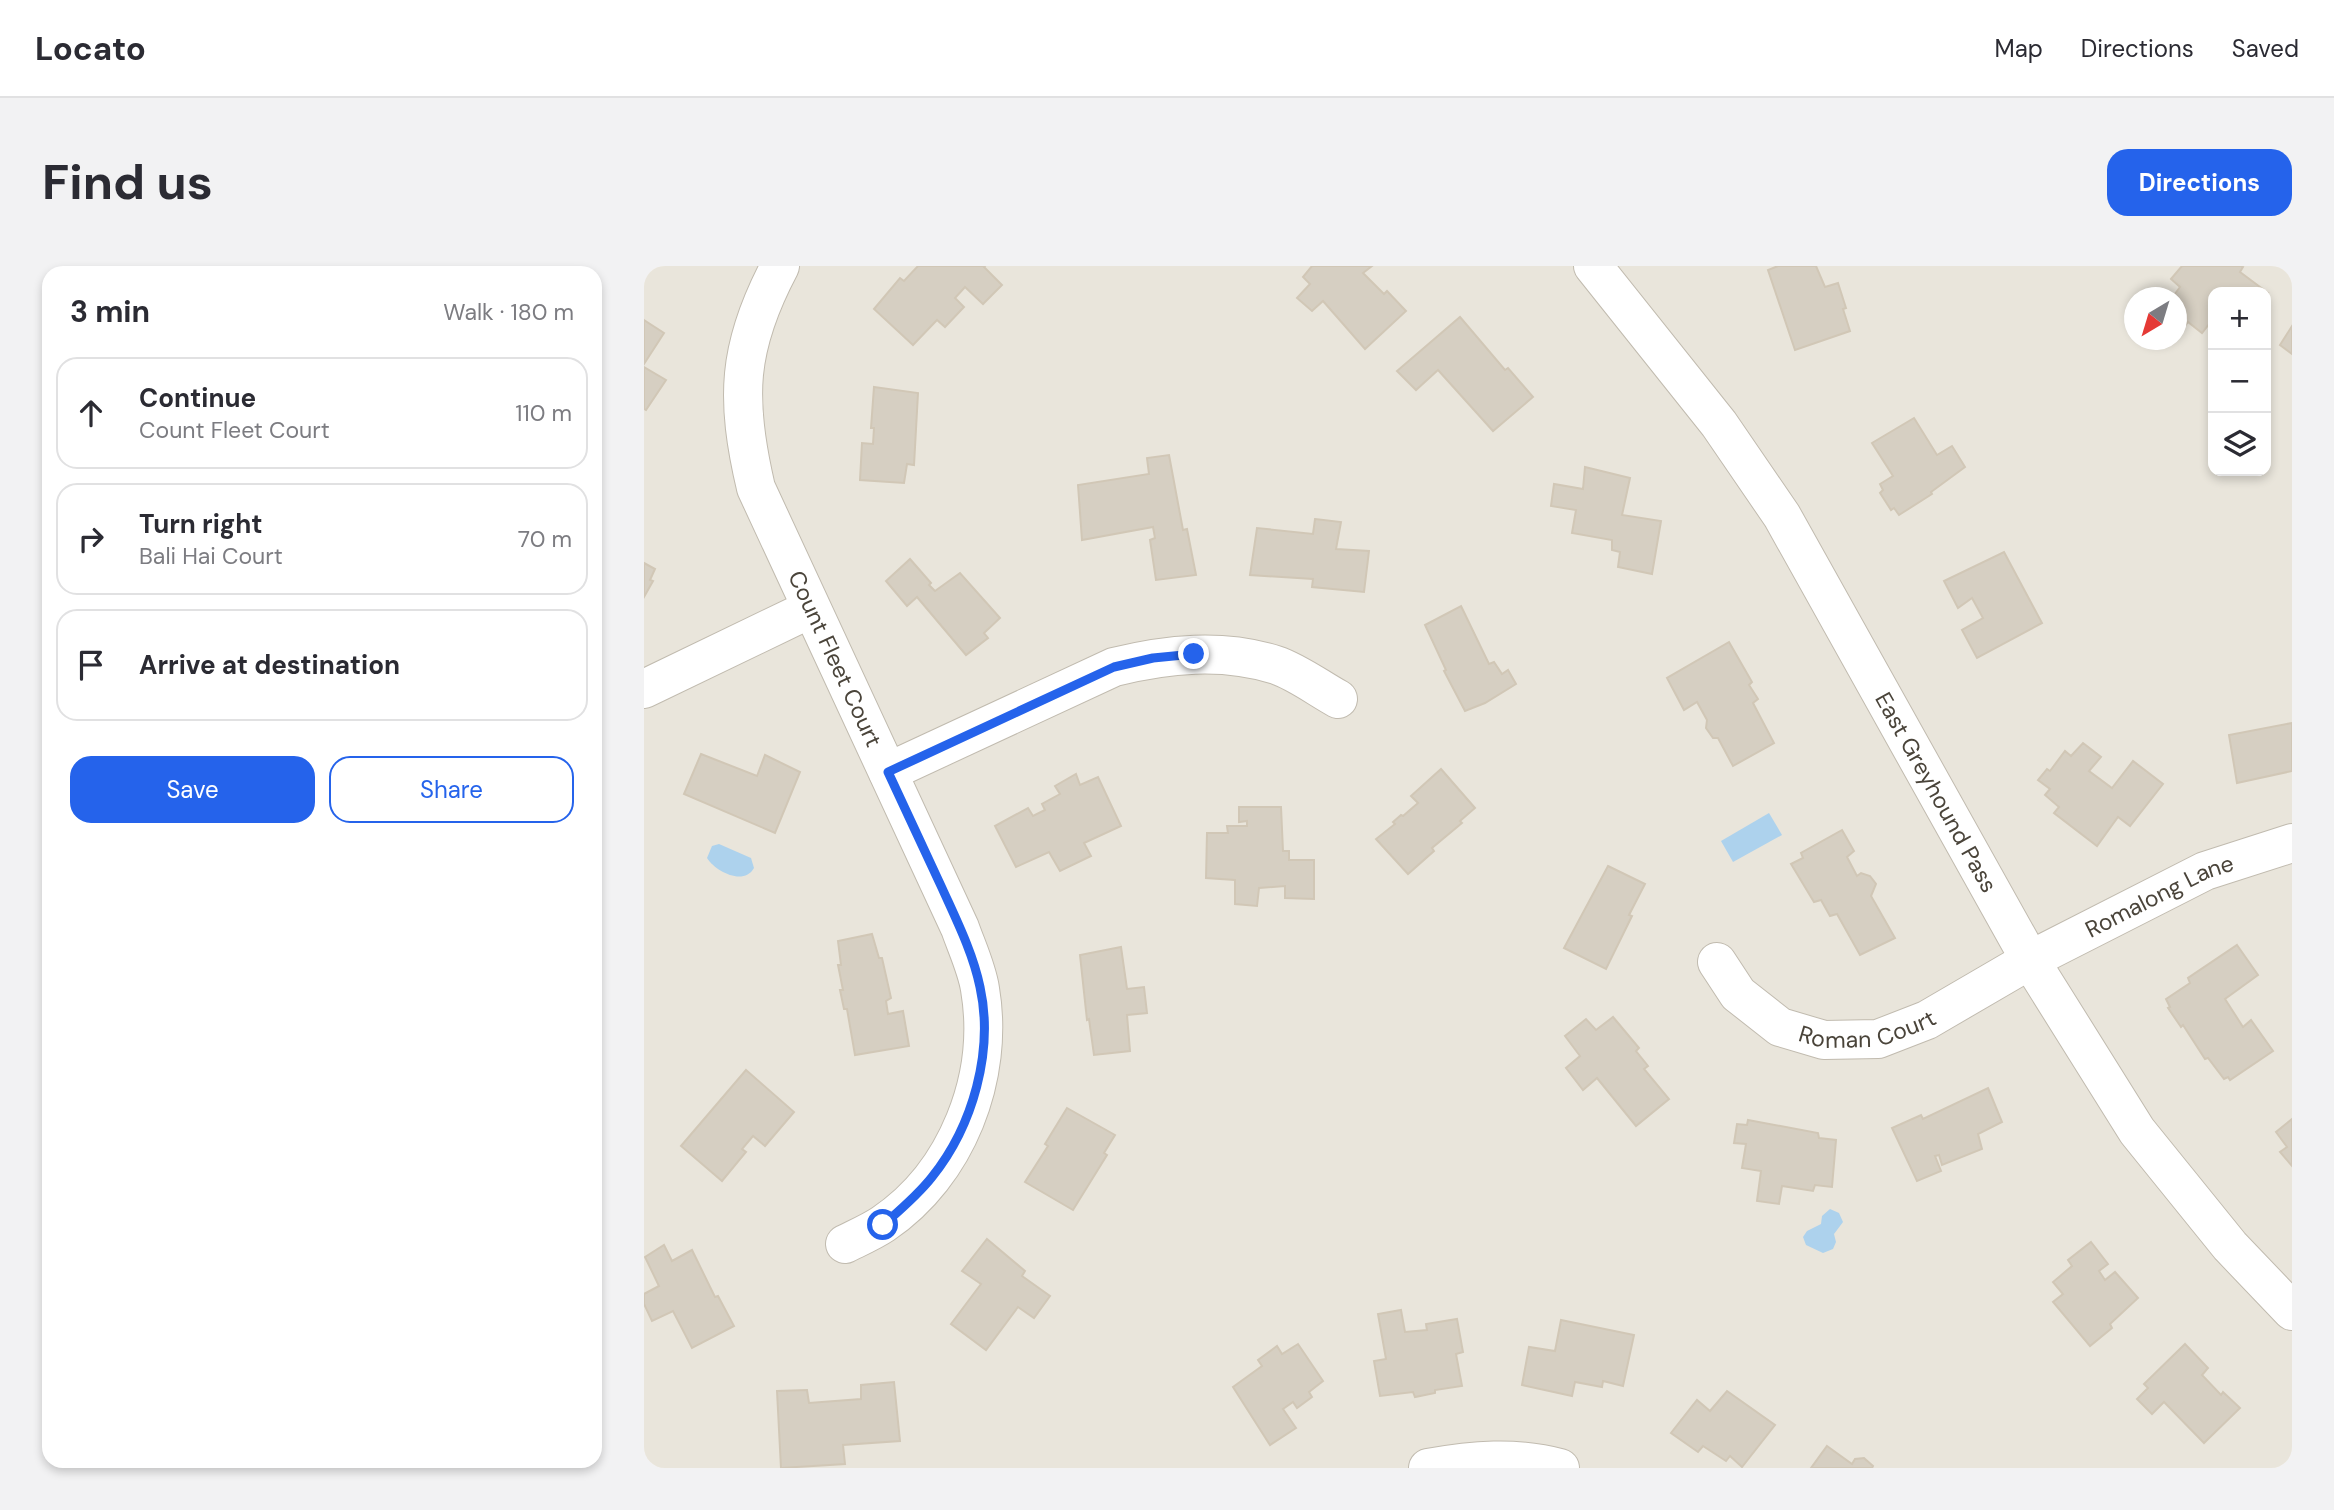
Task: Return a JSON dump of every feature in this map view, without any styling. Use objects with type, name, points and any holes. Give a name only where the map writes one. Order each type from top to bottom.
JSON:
[{"type":"street","name":"Count Fleet Court","points":[[780,266],[765,294],[747,344],[742,394],[745,442],[756,488],[960,928],[980,987],[984,1023],[981,1069],[968,1114],[953,1147],[933,1176],[910,1201],[883,1225],[845,1244]]},
{"type":"street","name":"East Greyhound Pass","points":[[1593,266],[1719,424],[1782,516],[2030,960],[2137,1131],[2230,1246],[2292,1311]]},
{"type":"street","points":[[644,689],[810,609]]},
{"type":"street","points":[[888,772],[1114,667],[1153,658],[1194,654],[1241,657],[1278,666],[1338,699]]},
{"type":"street","name":"Romalong Lane","points":[[2030,960],[2205,871],[2292,844]]},
{"type":"street","name":"Roman Court","points":[[1717,962],[1738,994],[1780,1027],[1824,1040],[1878,1039],[1927,1020],[2030,960]]},
{"type":"street","points":[[1428,1468],[1473,1460],[1518,1460],[1560,1468]]},
{"type":"shaded area","points":[[644,266],[2292,266],[2292,1468],[644,1468]]},
{"type":"water","points":[[1769,813],[1782,835],[1733,862],[1721,841]]},
{"type":"water","points":[[719,844],[751,858],[754,868],[744,876],[737,876],[717,868],[707,858],[712,846]]},
{"type":"water","points":[[1830,1209],[1839,1213],[1843,1222],[1834,1234],[1836,1242],[1833,1249],[1823,1253],[1806,1245],[1803,1237],[1807,1231],[1821,1224],[1822,1216]]},
{"type":"building","points":[[918,266],[985,266],[1002,285],[983,304],[965,287],[955,298],[964,307],[945,327],[937,320],[913,345],[874,309],[900,278],[904,281]]},
{"type":"building","points":[[1312,266],[1372,266],[1363,273],[1384,294],[1387,291],[1406,311],[1365,349],[1323,301],[1312,311],[1297,298],[1310,284],[1303,277]]},
{"type":"building","points":[[1778,266],[1816,266],[1825,287],[1838,283],[1850,331],[1795,350],[1768,270]]},
{"type":"building","points":[[2182,266],[2241,266],[2243,267],[2240,272],[2260,287],[2208,287],[2208,325],[2202,333],[2187,323],[2187,287],[2180,287],[2171,279]]},
{"type":"building","points":[[1460,317],[1505,370],[1508,368],[1533,397],[1493,431],[1438,370],[1416,390],[1397,371]]},
{"type":"building","points":[[644,320],[664,333],[644,364]]},
{"type":"building","points":[[2292,326],[2292,354],[2280,345]]},
{"type":"building","points":[[644,367],[666,380],[646,410],[644,409]]},
{"type":"building","points":[[874,387],[918,393],[914,465],[907,464],[904,483],[860,480],[862,443],[873,444],[874,428],[871,428]]},
{"type":"building","points":[[1914,418],[1937,455],[1952,446],[1965,467],[1931,492],[1932,494],[1899,515],[1894,508],[1891,510],[1880,493],[1883,490],[1880,484],[1893,476],[1872,443]]},
{"type":"building","points":[[1169,455],[1183,530],[1187,529],[1196,575],[1156,580],[1150,540],[1155,538],[1153,527],[1082,540],[1078,485],[1149,474],[1147,458]]},
{"type":"building","points":[[1585,467],[1630,478],[1622,515],[1661,521],[1652,574],[1618,567],[1620,552],[1612,550],[1612,540],[1572,533],[1576,510],[1551,506],[1554,484],[1583,489]]},
{"type":"building","points":[[1315,519],[1341,522],[1336,549],[1369,551],[1364,592],[1312,587],[1313,579],[1250,575],[1257,528],[1313,534]]},
{"type":"building","points":[[2004,552],[2042,623],[1977,658],[1962,630],[1983,618],[1972,598],[1958,608],[1944,581]]},
{"type":"building","points":[[910,559],[935,591],[960,573],[1000,618],[984,633],[988,638],[966,655],[917,597],[907,606],[886,581]]},
{"type":"building","points":[[644,563],[655,569],[650,580],[653,581],[644,597]]},
{"type":"building","points":[[1461,606],[1489,664],[1494,662],[1502,674],[1508,670],[1516,684],[1485,703],[1465,711],[1444,671],[1446,670],[1425,625]]},
{"type":"building","points":[[1729,642],[1752,682],[1749,685],[1758,699],[1753,703],[1774,743],[1733,766],[1718,738],[1713,738],[1706,728],[1707,720],[1697,702],[1684,710],[1667,678]]},
{"type":"building","points":[[2292,723],[2292,771],[2237,783],[2229,735]]},
{"type":"building","points":[[2083,743],[2101,757],[2089,771],[2112,788],[2133,761],[2163,784],[2130,826],[2118,817],[2097,846],[2054,813],[2059,807],[2045,795],[2050,789],[2038,780],[2047,769],[2050,771],[2065,751],[2071,756]]},
{"type":"building","points":[[701,754],[757,776],[765,755],[800,772],[775,833],[684,794]]},
{"type":"building","points":[[1441,769],[1475,808],[1408,874],[1376,839],[1418,803],[1411,796]]},
{"type":"building","points":[[1076,774],[1080,785],[1098,777],[1121,826],[1084,843],[1091,856],[1060,871],[1049,852],[1016,867],[995,826],[1028,808],[1033,816],[1045,810],[1042,804],[1060,794],[1055,786]]},
{"type":"building","points":[[1239,807],[1281,807],[1283,851],[1289,851],[1289,860],[1314,860],[1314,899],[1285,898],[1285,886],[1259,888],[1257,906],[1235,904],[1235,880],[1206,878],[1207,833],[1228,833],[1227,826],[1247,826],[1247,821],[1239,822]]},
{"type":"building","points":[[1842,830],[1854,851],[1847,857],[1857,876],[1861,873],[1870,876],[1876,884],[1871,896],[1895,938],[1860,955],[1837,914],[1830,916],[1821,900],[1814,902],[1791,864],[1803,858],[1801,853]]},
{"type":"building","points":[[1608,866],[1645,884],[1606,969],[1564,948]]},
{"type":"building","points":[[872,934],[879,958],[882,958],[891,998],[886,1001],[888,1014],[903,1011],[909,1046],[855,1055],[847,1009],[844,1009],[840,990],[843,990],[838,965],[841,965],[838,941]]},
{"type":"building","points":[[2237,945],[2258,975],[2225,999],[2243,1027],[2251,1020],[2273,1051],[2230,1080],[2228,1077],[2224,1079],[2208,1058],[2205,1059],[2183,1025],[2181,1027],[2168,1008],[2170,1007],[2166,999],[2190,983],[2188,978]]},
{"type":"building","points":[[1121,947],[1127,989],[1144,987],[1147,1013],[1127,1015],[1130,1051],[1094,1055],[1080,955]]},
{"type":"building","points":[[1613,1017],[1639,1048],[1636,1051],[1648,1066],[1644,1069],[1669,1099],[1636,1126],[1597,1078],[1583,1090],[1566,1068],[1580,1056],[1565,1036],[1586,1019],[1596,1030]]},
{"type":"building","points":[[746,1070],[794,1112],[765,1146],[753,1136],[742,1149],[746,1152],[722,1181],[681,1146]]},
{"type":"building","points":[[1988,1088],[2002,1122],[1978,1134],[1982,1149],[1942,1165],[1939,1155],[1935,1156],[1941,1171],[1917,1181],[1892,1128],[1921,1115],[1923,1119]]},
{"type":"building","points":[[1067,1108],[1115,1135],[1104,1153],[1107,1155],[1073,1210],[1025,1182],[1048,1146],[1045,1144]]},
{"type":"building","points":[[2292,1119],[2292,1166],[2280,1152],[2287,1147],[2276,1132]]},
{"type":"building","points":[[1748,1120],[1818,1133],[1819,1138],[1836,1140],[1832,1187],[1815,1185],[1813,1191],[1782,1186],[1779,1204],[1757,1201],[1761,1171],[1742,1168],[1746,1144],[1734,1143],[1737,1124],[1747,1125]]},
{"type":"building","points":[[987,1239],[1025,1271],[1022,1276],[1050,1296],[1034,1318],[1018,1307],[986,1350],[951,1324],[981,1284],[962,1271]]},
{"type":"building","points":[[2091,1242],[2108,1264],[2099,1271],[2105,1280],[2115,1272],[2138,1298],[2110,1324],[2112,1328],[2090,1346],[2053,1302],[2063,1294],[2053,1282],[2072,1266],[2068,1260]]},
{"type":"building","points":[[664,1245],[672,1261],[692,1250],[715,1297],[718,1296],[734,1326],[692,1348],[673,1311],[652,1321],[644,1304],[644,1294],[659,1286],[645,1257]]},
{"type":"building","points":[[1401,1310],[1405,1332],[1427,1330],[1426,1324],[1457,1319],[1463,1352],[1456,1354],[1462,1386],[1435,1390],[1435,1393],[1415,1397],[1413,1392],[1380,1396],[1374,1361],[1386,1359],[1378,1314]]},
{"type":"building","points":[[1561,1320],[1634,1335],[1623,1386],[1603,1381],[1602,1387],[1575,1382],[1572,1396],[1522,1385],[1529,1347],[1555,1351]]},
{"type":"building","points":[[1298,1344],[1323,1381],[1309,1392],[1312,1397],[1297,1408],[1293,1402],[1283,1409],[1296,1428],[1270,1445],[1233,1387],[1262,1366],[1258,1360],[1277,1346],[1282,1354]]},
{"type":"building","points":[[2185,1344],[2208,1368],[2202,1375],[2221,1395],[2223,1392],[2240,1408],[2204,1443],[2164,1402],[2152,1414],[2137,1399],[2148,1388],[2144,1384]]},
{"type":"building","points":[[894,1382],[900,1441],[843,1445],[845,1464],[781,1468],[777,1391],[807,1390],[809,1403],[861,1399],[861,1385]]},
{"type":"building","points":[[1727,1391],[1775,1425],[1742,1467],[1730,1456],[1726,1461],[1703,1446],[1698,1452],[1671,1433],[1697,1400],[1710,1411]]},
{"type":"building","points":[[1827,1446],[1852,1464],[1855,1459],[1864,1458],[1873,1466],[1811,1468]]},
{"type":"route","points":[[883,1225],[933,1176],[953,1147],[968,1114],[981,1069],[984,1023],[980,987],[960,928],[888,772],[1114,667],[1153,658],[1194,654]]}]
